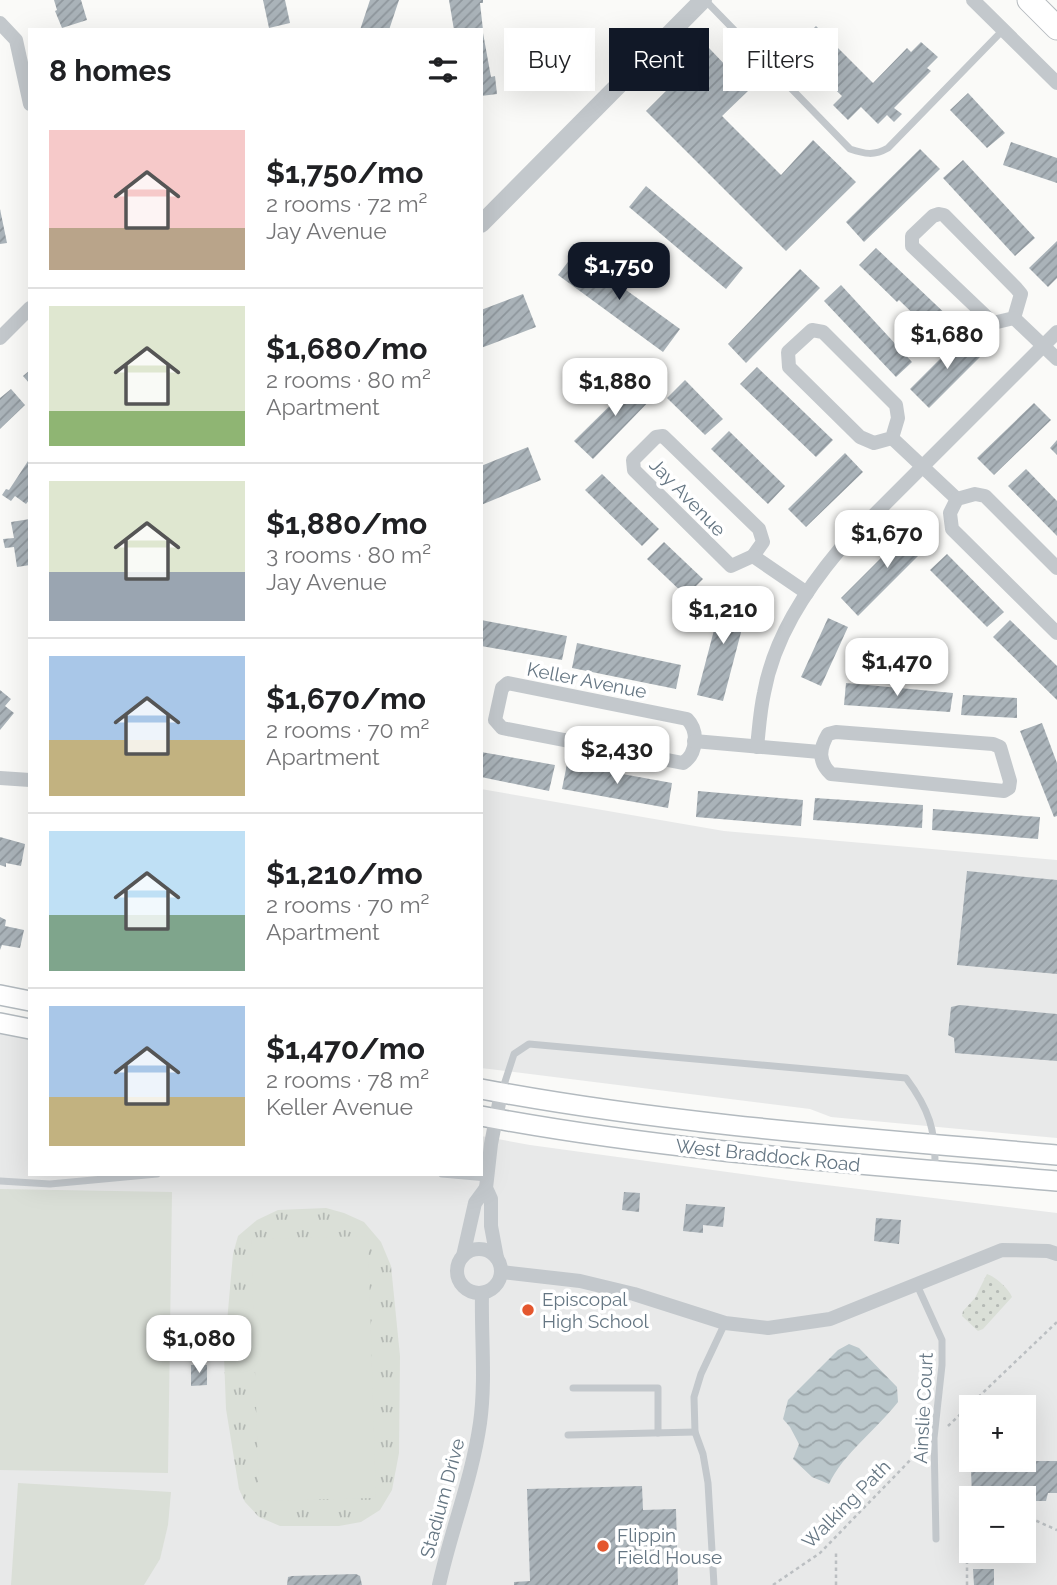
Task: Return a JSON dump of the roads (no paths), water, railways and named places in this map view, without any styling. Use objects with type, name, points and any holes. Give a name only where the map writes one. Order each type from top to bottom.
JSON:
[{"type":"main road","points":[[1029,0],[1057,28]]},
{"type":"main road","points":[[0,996],[28,1001]]},
{"type":"main road","points":[[0,1023],[28,1029]]},
{"type":"main road","name":"West Braddock Road","points":[[483,1089],[639,1115],[762,1129],[1057,1154]]},
{"type":"main road","name":"West Braddock Road","points":[[489,1117],[622,1139],[746,1154],[1057,1181]]},
{"type":"street","points":[[483,222],[704,0]]},
{"type":"street","points":[[974,0],[1057,83]]},
{"type":"street","points":[[0,23],[16,40],[28,95]]},
{"type":"street","points":[[944,215],[1017,288],[1021,294],[1014,318],[993,323],[912,246],[912,236],[933,216],[944,215]]},
{"type":"street","points":[[0,338],[28,310]]},
{"type":"street","points":[[1014,318],[1057,359]]},
{"type":"street","points":[[812,330],[823,332],[895,405],[898,418],[892,438],[874,443],[860,436],[789,367],[788,352],[812,330]]},
{"type":"street","points":[[757,747],[764,693],[771,666],[785,630],[807,593],[840,549],[1057,331]]},
{"type":"street","name":"Jay Avenue","points":[[663,436],[759,529],[763,542],[753,556],[731,566],[724,561],[634,470],[633,460],[656,437],[663,436]]},
{"type":"street","points":[[892,438],[957,499]]},
{"type":"street","points":[[1057,568],[985,496],[975,494],[957,499],[950,513],[952,528],[1057,633]]},
{"type":"street","points":[[753,556],[807,593]]},
{"type":"street","name":"Keller Avenue","points":[[508,684],[687,719],[692,724],[694,741],[691,755],[683,763],[502,728],[495,720],[502,688],[508,684]]},
{"type":"street","points":[[836,732],[993,744],[1000,747],[1010,780],[1009,788],[1004,790],[831,774],[824,768],[820,752],[828,734],[836,732]]},
{"type":"street","points":[[694,741],[820,752]]},
{"type":"street","points":[[0,778],[28,780]]},
{"type":"street","points":[[487,1183],[475,1203],[463,1256],[458,1263],[458,1278],[467,1290],[482,1294],[494,1289],[502,1272],[491,1226],[491,1199],[487,1183],[489,1117],[501,1093]]},
{"type":"street","points":[[463,1256],[476,1249],[484,1249],[497,1258]]},
{"type":"street","points":[[502,1272],[580,1281],[634,1294],[725,1323],[768,1328],[830,1319],[1002,1250],[1048,1251],[1057,1254]]},
{"type":"street","name":"Stadium Drive","points":[[439,1585],[471,1472],[480,1421],[484,1366],[482,1294]]},
{"type":"lane","points":[[704,0],[850,149],[863,154],[878,154],[888,148],[1003,30]]},
{"type":"lane","points":[[501,1093],[514,1054],[528,1044],[906,1078],[923,1102],[936,1144],[935,1170]]},
{"type":"lane","points":[[0,1181],[50,1184],[136,1176]]},
{"type":"lane","points":[[452,1176],[487,1183]]},
{"type":"lane","name":"Ainslie Court","points":[[917,1285],[942,1340],[934,1438],[936,1539]]},
{"type":"lane","points":[[714,1585],[708,1483],[703,1454],[695,1432],[694,1397],[701,1374],[725,1323]]},
{"type":"lane","points":[[573,1388],[658,1388],[658,1433]]},
{"type":"lane","points":[[568,1434],[695,1432]]},
{"type":"water","points":[[849,1344],[859,1348],[897,1387],[898,1402],[851,1452],[829,1484],[812,1477],[793,1459],[799,1444],[783,1419],[788,1400],[838,1350]]},
{"type":"place","name":"Episcopal High School","points":[[528,1310]]},
{"type":"place","name":"Flippin Field House","points":[[603,1546]]}]
